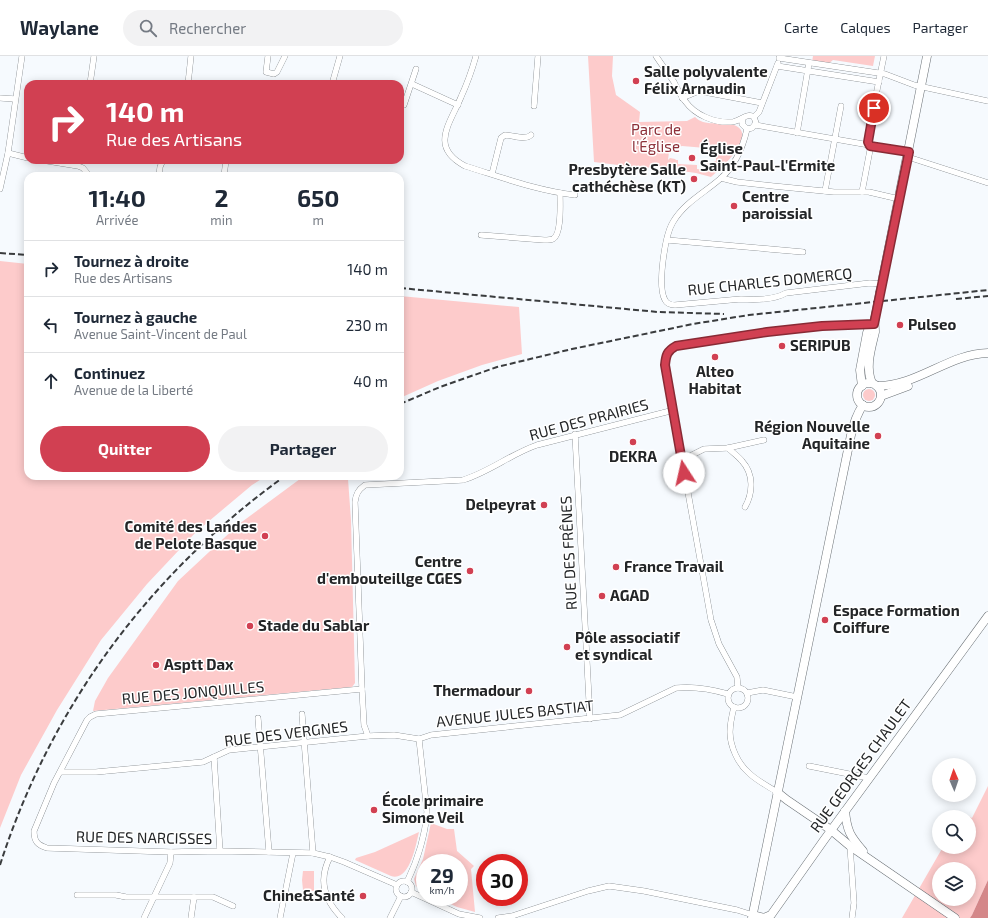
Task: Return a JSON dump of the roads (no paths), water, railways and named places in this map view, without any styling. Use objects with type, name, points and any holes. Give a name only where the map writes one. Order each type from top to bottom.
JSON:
[{"type":"main road","points":[[928,56],[874,324],[875,332],[869,365],[869,374],[875,385],[880,391],[881,396],[879,401],[874,406],[870,407],[863,405],[858,400],[858,392],[862,386],[866,384],[875,385],[894,386],[961,358],[975,354],[988,353]]},
{"type":"main road","points":[[862,386],[860,370],[867,333],[869,328],[874,324]]},
{"type":"main road","points":[[881,396],[964,362],[988,358]]},
{"type":"main road","points":[[753,917],[854,421],[863,405]]},
{"type":"main road","name":"RUE GEORGES CHAULET","points":[[753,917],[764,918],[771,915],[987,616]]},
{"type":"main road","points":[[778,792],[787,800],[831,830],[850,846],[955,918]]},
{"type":"main road","points":[[845,811],[847,827],[851,838],[868,858]]},
{"type":"street","points":[[0,189],[8,153],[22,56]]},
{"type":"street","points":[[91,80],[94,56]]},
{"type":"street","points":[[188,80],[191,56]]},
{"type":"street","points":[[268,56],[266,72],[274,74],[277,72],[285,56]]},
{"type":"street","points":[[333,80],[340,56]]},
{"type":"street","points":[[476,56],[472,71],[445,130],[444,139],[448,151],[455,161],[465,166],[492,174],[560,193],[575,195]]},
{"type":"street","points":[[534,106],[538,56]]},
{"type":"street","points":[[656,56],[682,98],[693,110],[708,119],[731,122],[743,119],[747,115],[754,117]]},
{"type":"street","points":[[862,192],[870,146],[868,142],[868,134],[884,56]]},
{"type":"street","points":[[754,117],[759,112],[779,57],[885,74],[908,84],[988,101]]},
{"type":"street","points":[[798,133],[809,63]]},
{"type":"street","points":[[777,66],[879,82]]},
{"type":"street","points":[[404,105],[416,69]]},
{"type":"street","points":[[412,84],[458,104]]},
{"type":"street","points":[[682,98],[694,92],[706,92],[762,103]]},
{"type":"street","points":[[0,98],[15,99]]},
{"type":"street","points":[[825,191],[841,106]]},
{"type":"street","points":[[754,117],[756,121],[755,125]]},
{"type":"street","points":[[743,119],[742,124],[747,128],[752,128],[755,125],[870,146],[908,155],[988,183]]},
{"type":"street","points":[[747,128],[741,150],[730,168],[721,178],[700,193],[683,208],[674,220],[667,240],[803,252]]},
{"type":"street","points":[[492,174],[501,138],[505,136],[525,138],[530,137],[531,135]]},
{"type":"street","points":[[8,153],[24,157]]},
{"type":"street","points":[[65,164],[78,166],[83,168],[86,172]]},
{"type":"street","points":[[721,178],[760,185],[825,191],[869,192],[899,199]]},
{"type":"street","points":[[481,235],[544,240],[553,239],[557,235],[559,228],[560,193]]},
{"type":"street","name":"RUE CHARLES DOMERCQ","points":[[667,240],[662,271],[664,298],[665,302],[669,304],[675,305],[780,297],[786,293],[870,283],[881,288]]},
{"type":"street","points":[[738,688],[737,677],[719,644],[711,620],[665,365],[666,355],[669,350],[676,346],[754,333],[822,326],[874,324]]},
{"type":"street","name":"RUE DES PRAIRIES","points":[[368,736],[364,725],[362,689],[355,502],[355,495],[360,488],[365,485],[463,480],[495,466],[523,450],[575,434],[674,410]]},
{"type":"street","name":"RUE DES FRÊNES","points":[[575,434],[590,719]]},
{"type":"street","points":[[682,460],[704,449],[728,448],[764,440]]},
{"type":"street","points":[[728,448],[743,461],[748,468],[751,480],[751,491],[746,507]]},
{"type":"street","name":"AVENUE JULES BASTIAT","points":[[407,882],[423,842],[426,822],[419,739],[437,734],[620,715],[676,688],[705,688],[728,694]]},
{"type":"street","points":[[738,688],[747,694],[747,700],[744,706],[738,708],[729,703],[728,694],[732,689],[738,688]]},
{"type":"street","name":"RUE DES JONQUILLES","points":[[61,772],[87,720],[96,714],[362,689]]},
{"type":"street","points":[[747,694],[763,690],[797,697]]},
{"type":"street","points":[[734,707],[730,731],[731,740],[741,765],[757,780],[778,792]]},
{"type":"street","points":[[302,714],[313,853]]},
{"type":"street","points":[[258,718],[269,852]]},
{"type":"street","name":"RUE DES VERGNES","points":[[61,772],[96,772],[203,762],[229,750],[368,736],[394,736],[419,739]]},
{"type":"street","points":[[214,757],[220,851]]},
{"type":"street","points":[[809,766],[869,778]]},
{"type":"street","name":"RUE DES NARCISSES","points":[[61,772],[54,783],[34,831],[34,839],[41,846],[47,848],[171,852],[220,851],[313,853],[330,857],[397,885]]},
{"type":"street","points":[[850,846],[854,903],[852,918]]},
{"type":"street","points":[[144,918],[170,863],[171,852]]},
{"type":"street","points":[[282,917],[293,853]]},
{"type":"street","points":[[330,857],[327,862],[324,876],[325,892],[330,904],[342,918]]},
{"type":"street","points":[[400,896],[396,891],[397,885],[400,882],[407,882],[411,886],[411,892]]},
{"type":"street","points":[[498,918],[512,916],[588,891],[610,886],[652,892],[737,910],[753,917]]},
{"type":"street","points":[[400,896],[408,895],[411,892]]},
{"type":"street","points":[[411,892],[459,914],[480,918]]},
{"type":"street","points":[[77,895],[116,895],[126,897],[213,897],[233,906]]},
{"type":"street","points":[[390,918],[400,896]]},
{"type":"street","points":[[191,918],[194,897]]},
{"type":"railway","points":[[0,253],[24,255]]},
{"type":"railway","points":[[404,288],[658,312],[724,314]]},
{"type":"railway","points":[[404,402],[440,387],[497,367],[572,349],[693,324],[749,315],[988,290]]},
{"type":"railway","points":[[956,299],[988,296]]},
{"type":"railway","points":[[0,865],[21,807],[47,751],[77,698],[111,647],[149,600],[191,555],[236,514],[280,480]]},
{"type":"place","name":"Salle polyvalente Félix Arnaudin","points":[[636,81]]},
{"type":"place","name":"Église Saint-Paul-l'Ermite","points":[[692,158]]},
{"type":"place","name":"Presbytère Salle cathéchèse (KT)","points":[[694,179]]},
{"type":"place","name":"Centre paroissial","points":[[734,206]]},
{"type":"place","name":"Pulseo","points":[[900,325]]},
{"type":"place","name":"SERIPUB","points":[[782,346]]},
{"type":"place","name":"Alteo Habitat","points":[[715,357]]},
{"type":"place","name":"Région Nouvelle Aquitaine","points":[[878,436]]},
{"type":"place","name":"DEKRA","points":[[633,442]]},
{"type":"place","name":"Delpeyrat","points":[[544,505]]},
{"type":"place","name":"Comité des Landes de Pelote Basque","points":[[265,536]]},
{"type":"place","name":"France Travail","points":[[616,567]]},
{"type":"place","name":"Centre d'embouteillge CGES","points":[[470,571]]},
{"type":"place","name":"AGAD","points":[[602,596]]},
{"type":"place","name":"Espace Formation Coiffure","points":[[825,620]]},
{"type":"place","name":"Stade du Sablar","points":[[250,626]]},
{"type":"place","name":"Pôle associatif et syndical","points":[[567,647]]},
{"type":"place","name":"Asptt Dax","points":[[156,665]]},
{"type":"place","name":"Thermadour","points":[[529,691]]},
{"type":"place","name":"École primaire Simone Veil","points":[[374,810]]},
{"type":"place","name":"Chine&Santé","points":[[363,896]]},
{"type":"park label","name":"Parc de l'Église","points":[[656,138]]}]
